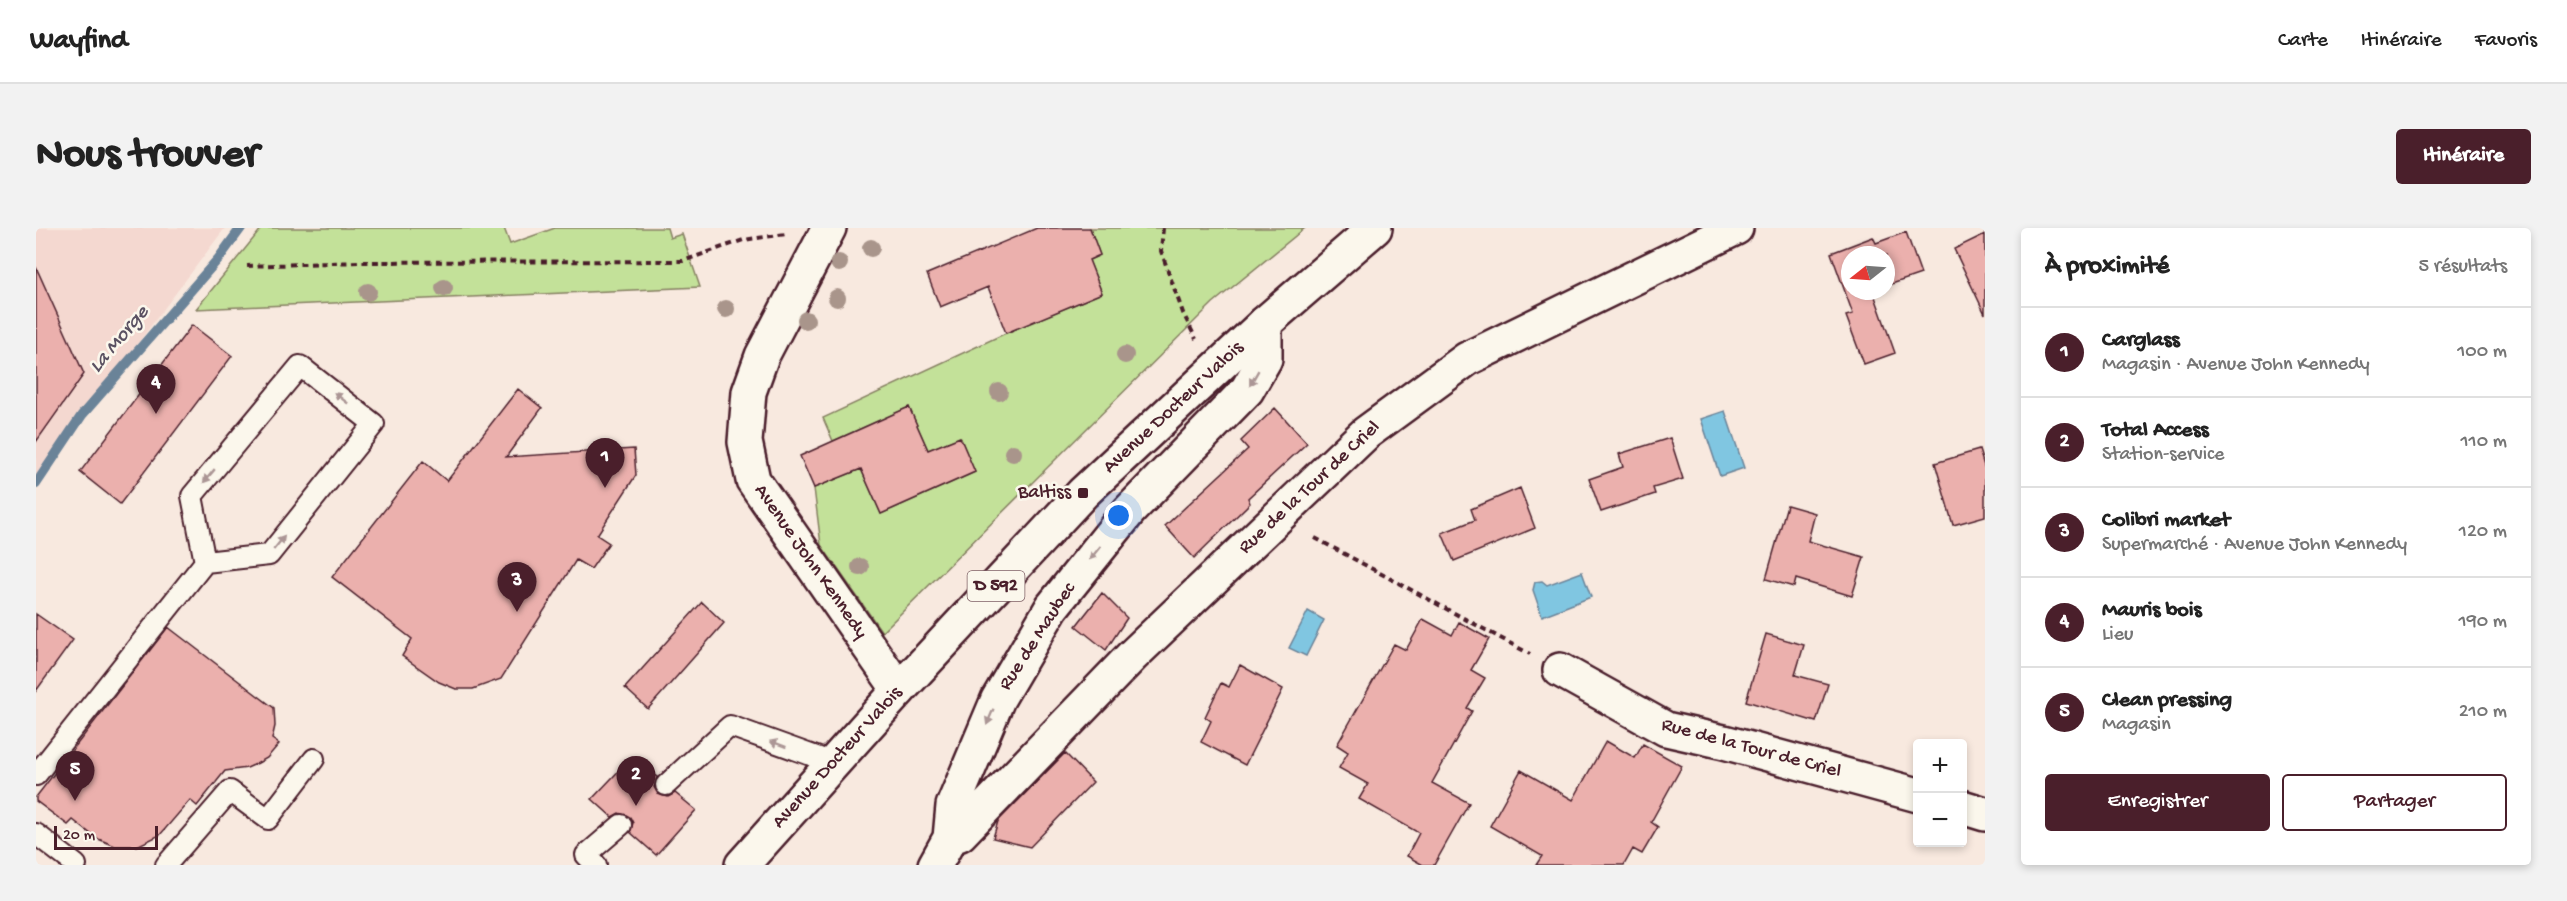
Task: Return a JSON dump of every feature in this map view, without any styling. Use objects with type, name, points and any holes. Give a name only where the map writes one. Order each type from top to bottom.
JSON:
[{"type":"street","name":"Avenue Docteur Valois","points":[[742,865],[899,690],[1083,493],[1265,323],[1375,228]]},
{"type":"street","name":"Rue de la Tour de Criel","points":[[943,852],[1132,656],[1366,433],[1467,359],[1737,228]]},
{"type":"street","name":"Avenue John Kennedy","points":[[825,235],[762,356],[749,392],[745,442],[753,480],[899,690]]},
{"type":"street","name":"Rue de Maubec","points":[[943,852],[953,806],[998,699],[1052,607],[1130,510],[1247,390],[1265,359],[1265,323]]},
{"type":"street","name":"Rue de la Tour de Criel","points":[[1560,670],[1666,729],[1724,742],[1913,794]]},
{"type":"street","points":[[1967,809],[1985,814]]},
{"type":"lane","points":[[36,775],[205,562],[269,555],[374,424],[300,366],[192,496],[205,562]]},
{"type":"lane","points":[[666,784],[730,726],[832,764]]},
{"type":"lane","points":[[165,865],[230,791],[268,819],[314,759]]},
{"type":"lane","points":[[596,865],[586,855],[621,825]]},
{"type":"lane","points":[[36,834],[76,865]]},
{"type":"path","points":[[1163,228],[1161,251],[1183,313],[1196,339]]},
{"type":"path","points":[[247,267],[358,262],[683,261],[743,240],[785,234],[825,235]]},
{"type":"path","points":[[1316,538],[1560,670]]},
{"type":"shaded area","points":[[36,228],[225,228],[36,478]]},
{"type":"green space","points":[[262,228],[504,228],[510,244],[555,228],[667,228],[670,238],[682,234],[700,287],[196,309]]},
{"type":"green space","points":[[1090,228],[1305,228],[1213,303],[882,632],[821,545],[814,488],[861,469],[881,514],[975,472],[960,437],[928,450],[909,407],[833,441],[823,418],[1006,333],[1102,293],[1089,260],[1100,255]]},
{"type":"water","points":[[1725,411],[1744,468],[1720,476],[1701,419]]},
{"type":"water","points":[[1582,572],[1591,597],[1542,616],[1533,590],[1535,582],[1542,581],[1547,585]]},
{"type":"water","points":[[1308,611],[1324,620],[1306,656],[1289,648]]},
{"type":"building","points":[[1037,228],[1090,228],[1100,255],[1089,260],[1102,293],[1006,333],[988,287],[940,307],[927,274]]},
{"type":"building","points":[[1906,232],[1921,274],[1895,283],[1895,246],[1849,246],[1873,237],[1876,243]]},
{"type":"building","points":[[1985,234],[1985,314],[1954,249]]},
{"type":"building","points":[[1841,249],[1841,281],[1831,253]]},
{"type":"building","points":[[36,267],[84,374],[36,442]]},
{"type":"building","points":[[1848,300],[1876,300],[1895,353],[1864,364],[1846,316],[1853,314]]},
{"type":"building","points":[[192,325],[232,356],[120,504],[80,472]]},
{"type":"building","points":[[518,389],[542,408],[506,457],[634,449],[636,475],[597,535],[609,543],[591,569],[576,560],[501,679],[473,689],[456,689],[439,682],[402,656],[412,639],[332,577],[423,461],[447,481]]},
{"type":"building","points":[[909,407],[928,450],[960,437],[975,472],[881,514],[861,469],[814,488],[800,456]]},
{"type":"building","points":[[1275,408],[1307,443],[1248,498],[1250,503],[1194,558],[1165,526],[1248,449],[1241,441]]},
{"type":"building","points":[[1670,438],[1683,479],[1653,488],[1655,494],[1601,512],[1589,479],[1623,467],[1619,454]]},
{"type":"building","points":[[1979,450],[1985,469],[1985,516],[1953,525],[1935,463]]},
{"type":"building","points":[[1520,488],[1535,528],[1454,561],[1442,533],[1475,520],[1471,509]]},
{"type":"building","points":[[1787,505],[1815,513],[1808,541],[1864,557],[1852,596],[1796,579],[1794,587],[1766,579]]},
{"type":"building","points":[[1102,593],[1127,618],[1106,650],[1076,626]]},
{"type":"building","points":[[702,602],[724,623],[648,709],[625,688]]},
{"type":"building","points":[[36,614],[73,640],[36,691]]},
{"type":"building","points":[[1423,619],[1452,635],[1459,622],[1489,639],[1471,670],[1485,678],[1467,708],[1472,711],[1432,783],[1469,803],[1434,865],[1423,865],[1407,856],[1419,833],[1359,799],[1368,784],[1339,768],[1348,752],[1337,745],[1394,644],[1406,650]]},
{"type":"building","points":[[168,627],[274,708],[275,726],[272,739],[279,744],[267,758],[258,763],[247,768],[225,771],[197,806],[190,800],[160,835],[137,846],[115,846],[96,838],[73,820],[68,825],[36,801],[36,797]]},
{"type":"building","points":[[1766,634],[1804,645],[1795,675],[1828,684],[1816,722],[1746,701]]},
{"type":"building","points":[[1240,665],[1283,689],[1245,765],[1201,742],[1211,721],[1205,717],[1221,683],[1229,687]]},
{"type":"building","points":[[1606,741],[1635,758],[1643,744],[1682,766],[1651,822],[1658,827],[1642,854],[1633,849],[1624,865],[1536,865],[1542,856],[1490,826],[1521,770],[1573,800]]},
{"type":"building","points":[[1065,753],[1093,782],[1030,847],[993,838],[998,821]]},
{"type":"building","points":[[632,757],[657,777],[654,787],[658,794],[668,797],[675,793],[696,810],[656,855],[630,832],[633,823],[630,817],[619,813],[612,817],[592,799]]},
{"type":"waterway","name":"La Morge","points":[[36,484],[82,415],[219,258],[241,228]]},
{"type":"place","name":"Mauris bois","points":[[156,414]]},
{"type":"place","name":"Carglass","points":[[605,488]]},
{"type":"place","name":"Baltiss","points":[[1083,493]]},
{"type":"place","name":"Colibri market","points":[[517,612]]},
{"type":"place","name":"Clean pressing","points":[[75,801]]},
{"type":"place","name":"Total Access","points":[[636,806]]}]
